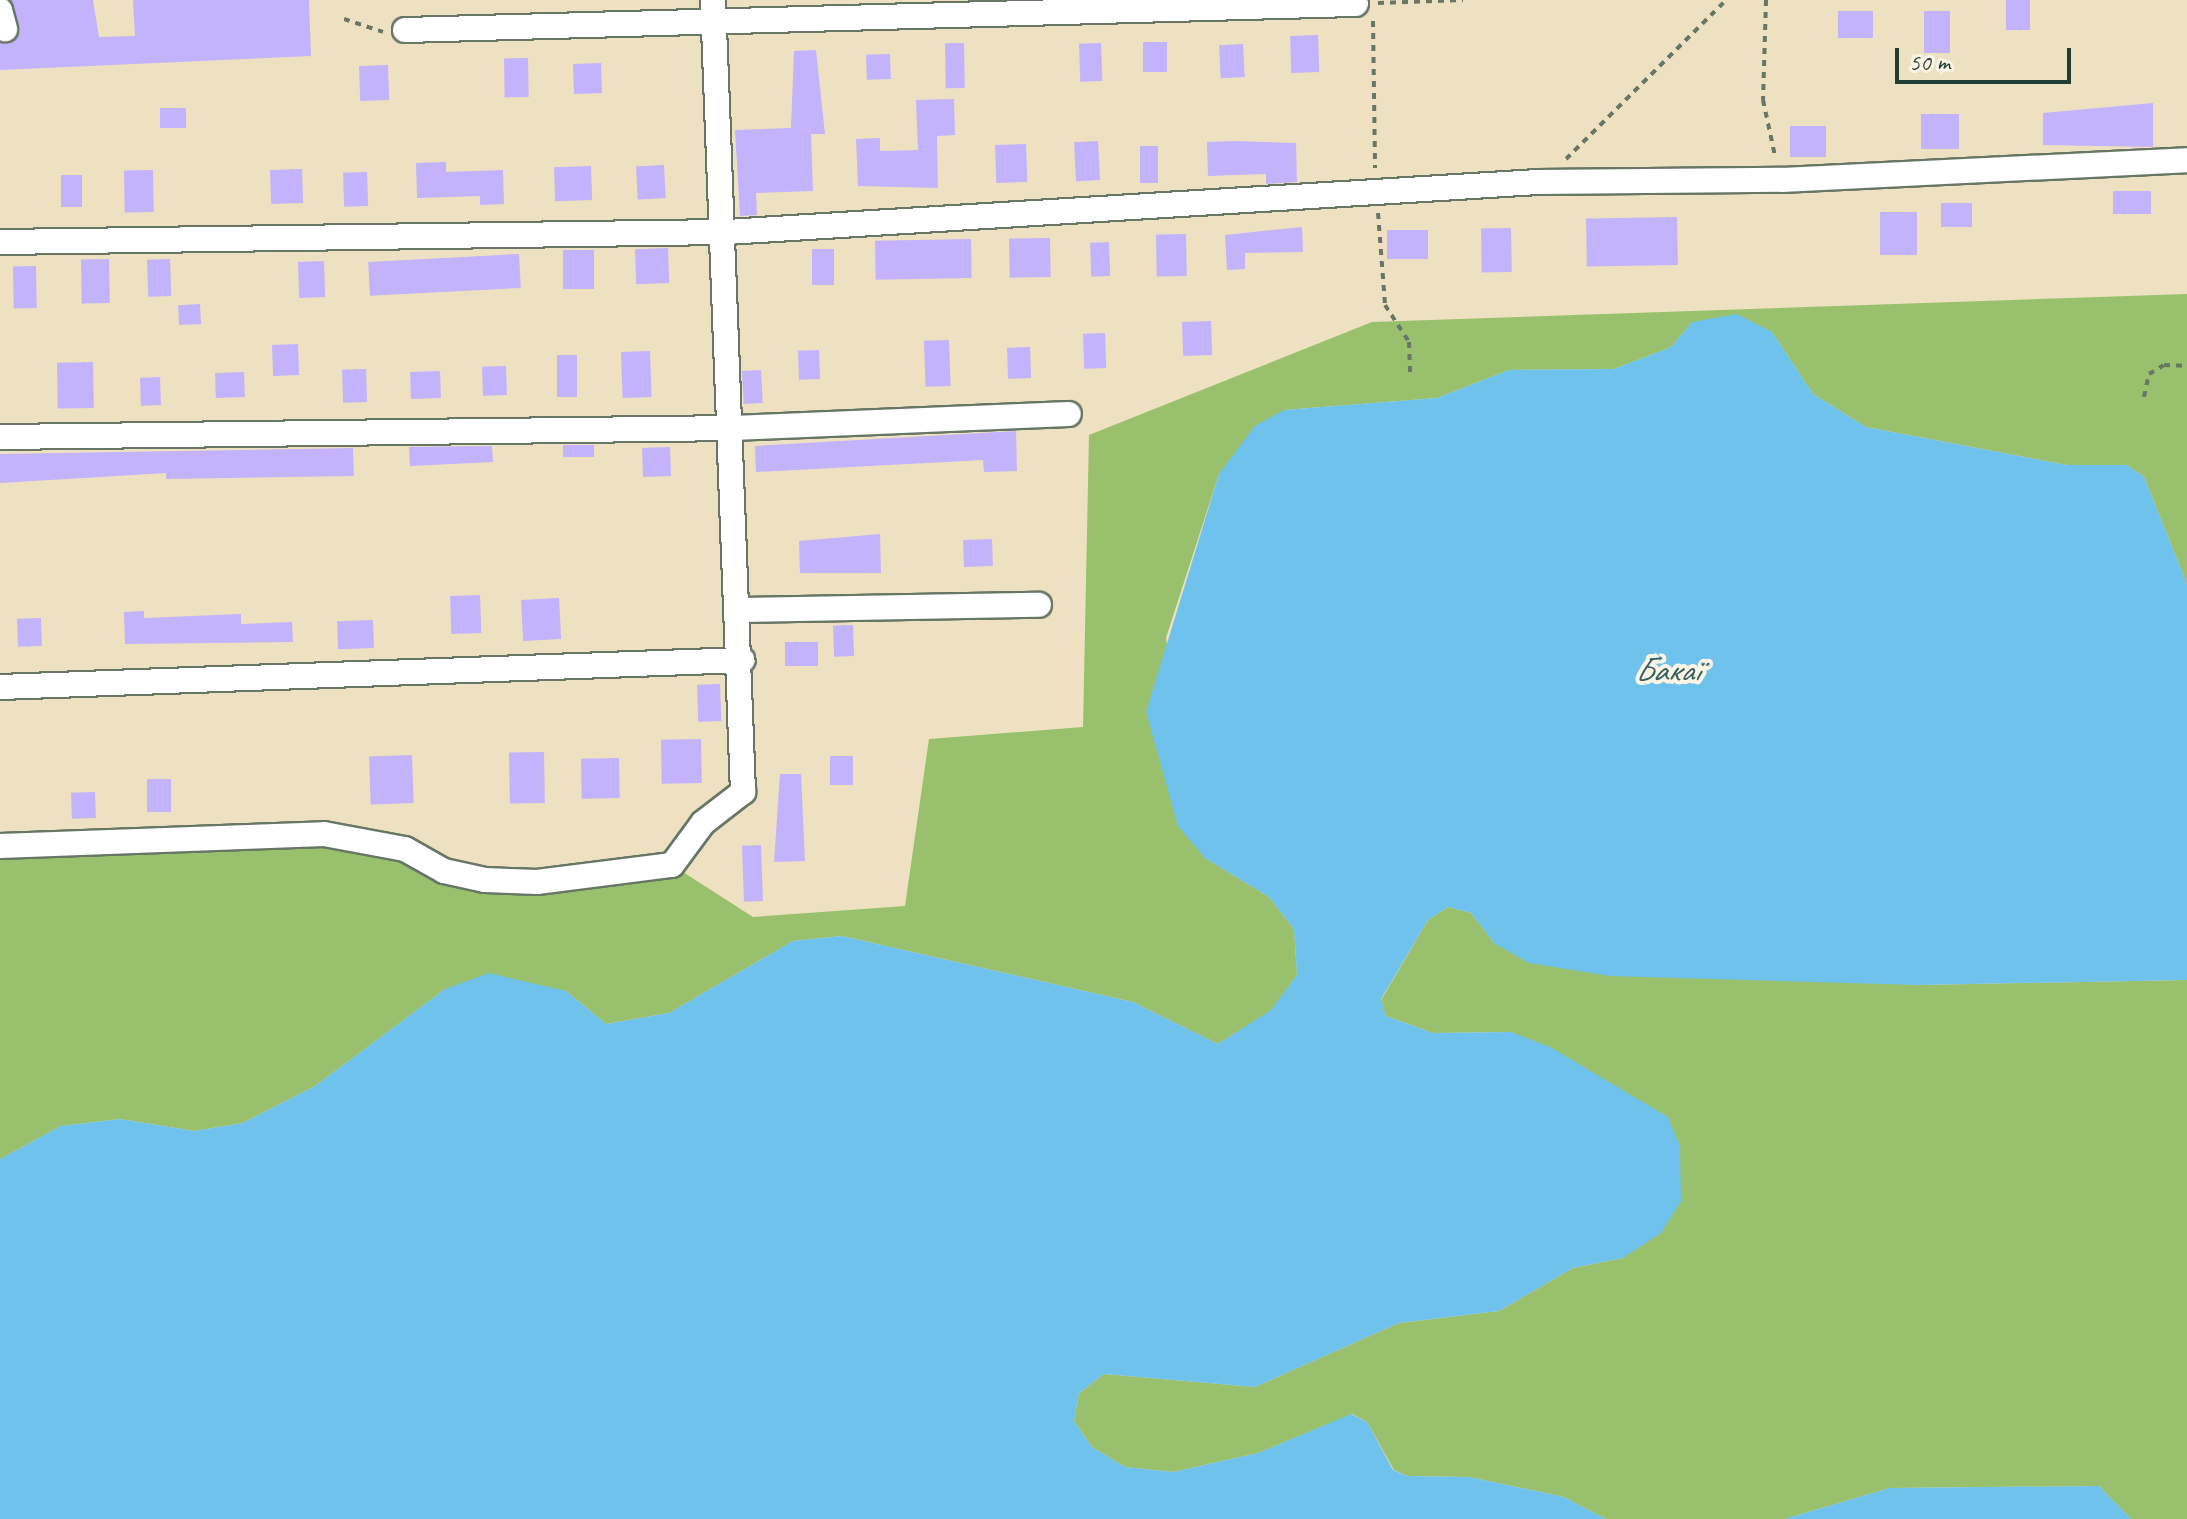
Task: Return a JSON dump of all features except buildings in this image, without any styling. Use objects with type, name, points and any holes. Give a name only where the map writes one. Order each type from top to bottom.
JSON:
[{"type":"lane","points":[[405,30],[713,12],[1356,4]]},
{"type":"lane","points":[[0,846],[324,834],[405,849],[444,871],[485,880],[646,872],[672,865],[703,823],[743,792],[743,660],[727,232],[713,12]]},
{"type":"lane","points":[[0,242],[727,232],[1537,182],[1782,180],[2187,160]]},
{"type":"lane","points":[[0,437],[733,428],[1069,414]]},
{"type":"lane","points":[[739,610],[1039,605]]},
{"type":"lane","points":[[0,687],[743,660]]},
{"type":"path","points":[[1410,375],[1409,342],[1385,305],[1377,194],[1374,3],[1463,0]]},
{"type":"path","points":[[1537,182],[1604,128],[1726,0]]},
{"type":"path","points":[[1766,0],[1763,100],[1782,180]]},
{"type":"path","points":[[344,19],[365,30],[405,30]]},
{"type":"path","points":[[2144,397],[2149,374],[2164,365],[2187,366]]},
{"type":"green space","points":[[2187,294],[2187,584],[2144,477],[2127,465],[2067,465],[1866,427],[1813,394],[1772,332],[1692,322],[1671,347],[1614,369],[1509,370],[1437,398],[1284,410],[1219,474],[1166,638],[1205,858],[1269,897],[1294,929],[1297,975],[1272,1010],[1218,1044],[1133,1002],[842,936],[793,941],[669,1013],[606,1024],[566,991],[445,989],[315,1086],[243,1123],[194,1131],[120,1119],[61,1126],[0,1159],[0,846],[324,834],[485,880],[672,865],[753,917],[905,906],[929,739],[1083,727],[1089,435],[1372,322]]},
{"type":"green space","points":[[1448,907],[1471,913],[1495,944],[1775,975],[1918,985],[2187,980],[2187,1519],[2131,1519],[2099,1486],[1890,1488],[1784,1519],[1606,1519],[1564,1497],[1469,1477],[1407,1476],[1394,1470],[1367,1422],[1352,1414],[1258,1453],[1173,1472],[1125,1467],[1092,1447],[1074,1421],[1079,1393],[1104,1374],[1255,1387],[1399,1323],[1499,1311],[1573,1268],[1623,1258],[1668,1117],[1511,1032],[1433,1033],[1386,1016],[1381,1000],[1428,920]]},
{"type":"water","name":"Бакаї","points":[[1737,314],[1772,332],[1813,394],[1866,427],[2067,465],[2127,465],[2144,477],[2187,584],[2187,980],[1918,985],[1610,976],[1529,963],[1495,944],[1471,913],[1448,907],[1428,920],[1381,999],[1386,1016],[1433,1033],[1511,1032],[1550,1047],[1668,1117],[1680,1146],[1681,1201],[1661,1233],[1623,1258],[1573,1268],[1499,1311],[1399,1323],[1255,1387],[1104,1374],[1079,1393],[1074,1421],[1092,1447],[1125,1467],[1173,1472],[1258,1453],[1351,1414],[1367,1422],[1393,1470],[1407,1476],[1469,1477],[1564,1497],[1606,1519],[0,1519],[0,1159],[61,1126],[120,1119],[194,1131],[243,1123],[315,1086],[445,989],[489,973],[566,991],[606,1024],[669,1013],[793,941],[842,936],[1133,1002],[1218,1044],[1271,1010],[1297,975],[1294,929],[1269,897],[1205,858],[1178,826],[1146,712],[1219,474],[1255,426],[1284,410],[1437,398],[1509,370],[1614,369],[1671,347],[1692,322]]},
{"type":"water","points":[[2099,1486],[2131,1519],[1784,1519],[1890,1488]]}]
